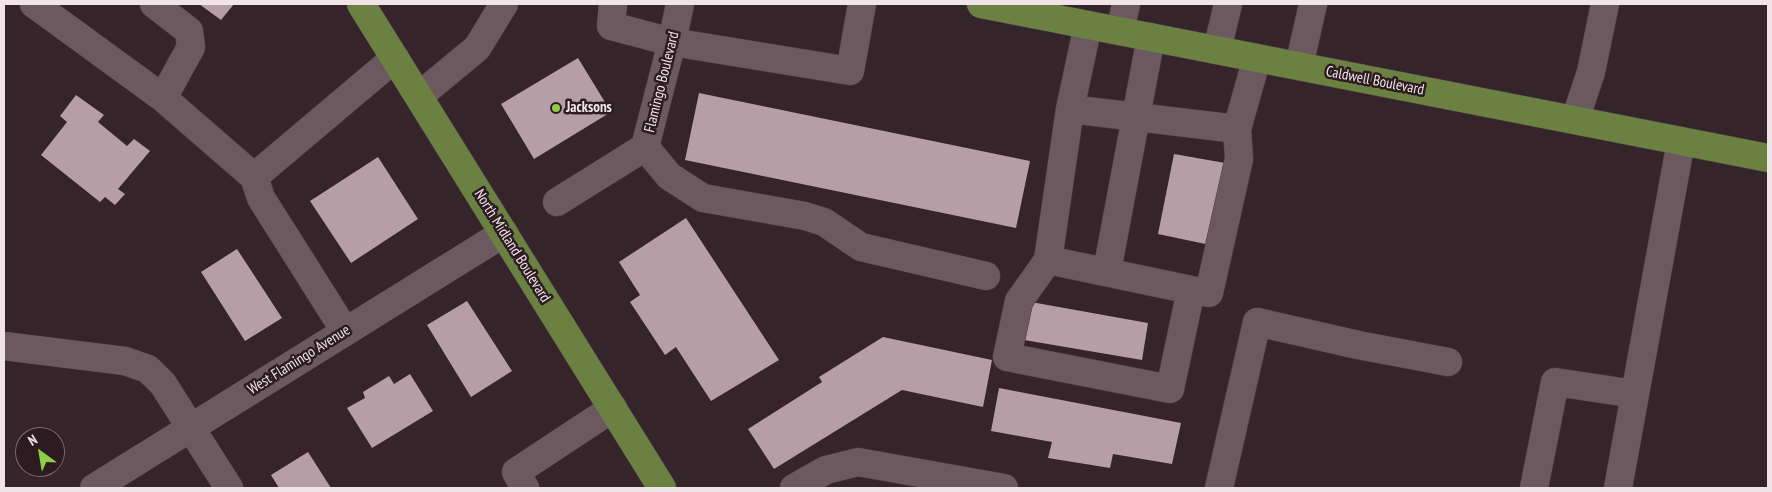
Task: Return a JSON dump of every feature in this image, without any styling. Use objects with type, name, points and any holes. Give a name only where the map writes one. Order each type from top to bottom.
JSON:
[{"type":"main road","name":"North Midland Boulevard","points":[[361,4],[662,488]]},
{"type":"main road","points":[[378,31],[386,4]]},
{"type":"main road","name":"Caldwell Boulevard","points":[[981,4],[1768,158]]},
{"type":"street","points":[[34,4],[163,98],[254,177],[260,198],[345,331]]},
{"type":"street","points":[[154,4],[189,32],[191,47],[163,98]]},
{"type":"street","points":[[419,96],[477,48],[504,4]]},
{"type":"street","points":[[612,4],[611,26],[672,42],[850,72],[862,4]]},
{"type":"street","name":"Flamingo Boulevard","points":[[557,202],[645,147],[680,4]]},
{"type":"street","points":[[1120,31],[1126,4]]},
{"type":"street","points":[[1217,50],[1228,4]]},
{"type":"street","points":[[1299,66],[1313,4]]},
{"type":"street","points":[[1575,120],[1591,72],[1605,4]]},
{"type":"street","points":[[1088,25],[1070,109],[1048,260],[1019,301],[1007,357],[1170,389],[1191,290]]},
{"type":"street","points":[[1107,271],[1151,37]]},
{"type":"street","points":[[254,177],[395,58]]},
{"type":"street","points":[[1048,260],[1209,293],[1239,159],[1237,130],[1257,58]]},
{"type":"street","points":[[1070,109],[1237,130]]},
{"type":"street","points":[[1618,488],[1681,141]]},
{"type":"street","points":[[645,147],[669,176],[704,198],[805,216],[824,222],[862,247],[986,276]]},
{"type":"street","name":"West Flamingo Avenue","points":[[94,488],[504,233]]},
{"type":"street","points":[[1219,488],[1257,322],[1358,345],[1448,362]]},
{"type":"street","points":[[4,346],[125,361],[148,369],[163,384],[191,427],[225,487]]},
{"type":"street","points":[[1534,488],[1555,382],[1635,394]]},
{"type":"street","points":[[525,488],[516,472],[613,408]]},
{"type":"street","points":[[794,488],[826,470],[858,462],[1004,488]]},
{"type":"building","points":[[199,4],[234,4],[221,20]]},
{"type":"building","name":"Jacksons","points":[[578,58],[611,112],[534,159],[501,104]]},
{"type":"building","points":[[699,93],[1030,161],[1016,228],[685,160]]},
{"type":"building","points":[[76,95],[104,115],[98,122],[127,146],[134,139],[150,151],[118,189],[125,194],[115,205],[105,197],[100,202],[41,155],[67,122],[60,116]]},
{"type":"building","points":[[1174,154],[1231,164],[1215,246],[1158,234]]},
{"type":"building","points":[[378,157],[418,219],[351,263],[310,201]]},
{"type":"building","points":[[686,218],[779,360],[711,401],[676,347],[665,355],[630,302],[640,295],[619,262]]},
{"type":"building","points":[[237,249],[282,318],[245,341],[201,272]]},
{"type":"building","points":[[467,301],[512,371],[471,397],[427,325]]},
{"type":"building","points":[[1031,302],[1148,323],[1142,360],[1024,340]]},
{"type":"building","points":[[883,337],[992,360],[983,407],[902,390],[774,469],[748,429],[822,382],[819,377]]},
{"type":"building","points":[[410,374],[433,411],[372,448],[347,408],[365,398],[363,392],[389,376],[394,384]]},
{"type":"building","points":[[999,388],[1181,423],[1172,464],[1113,454],[1110,468],[1048,458],[1052,442],[991,431]]},
{"type":"building","points":[[308,452],[331,488],[279,488],[271,475]]},
{"type":"place","name":"Jacksons","points":[[556,108]]}]
